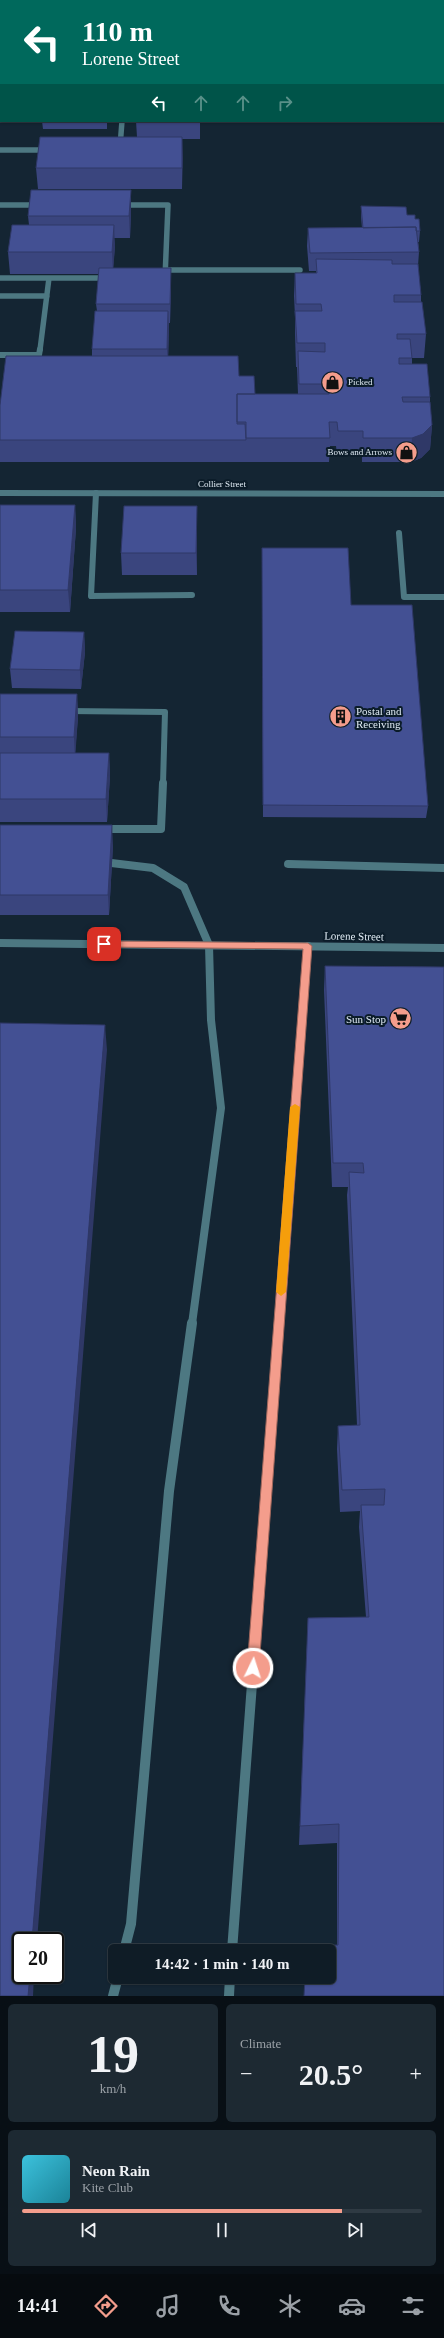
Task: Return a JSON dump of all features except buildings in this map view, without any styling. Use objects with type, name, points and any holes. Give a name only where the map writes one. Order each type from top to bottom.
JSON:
[{"type":"street","points":[[120,150],[122,122]]},
{"type":"street","points":[[0,150],[56,150]]},
{"type":"street","points":[[112,150],[128,150]]},
{"type":"street","points":[[0,205],[49,205]]},
{"type":"street","points":[[112,205],[168,205],[166,278],[158,278]]},
{"type":"street","points":[[166,270],[300,270]]},
{"type":"street","points":[[0,278],[119,278]]},
{"type":"street","points":[[0,354],[39,355],[49,278]]},
{"type":"street","points":[[0,296],[47,296]]},
{"type":"street","name":"Collier Street","points":[[0,493],[444,494]]},
{"type":"street","points":[[96,493],[91,596],[192,595]]},
{"type":"street","points":[[399,533],[404,597],[444,597]]},
{"type":"street","points":[[55,711],[165,712],[161,829],[92,829]]},
{"type":"street","points":[[97,862],[112,862],[153,868],[184,886],[209,945],[211,1020],[221,1108],[169,1491],[131,1924],[126,1944]]},
{"type":"street","points":[[288,864],[444,868]]},
{"type":"street","name":"Lorene Street","points":[[0,943],[444,948]]},
{"type":"street","points":[[233,1944],[308,946]]},
{"type":"street","points":[[114,1996],[117,1984]]},
{"type":"street","points":[[229,1996],[230,1984]]},
{"type":"slow traffic","points":[[281,1292],[295,1107]]},
{"type":"place","name":"Picked","points":[[333,382]]},
{"type":"place","name":"Bows and Arrows","points":[[407,452]]},
{"type":"place","name":"Postal and Receiving","points":[[341,717]]},
{"type":"place","name":"Sun Stop","points":[[401,1019]]},
{"type":"route","points":[[104,944],[308,946],[253,1668]]}]
